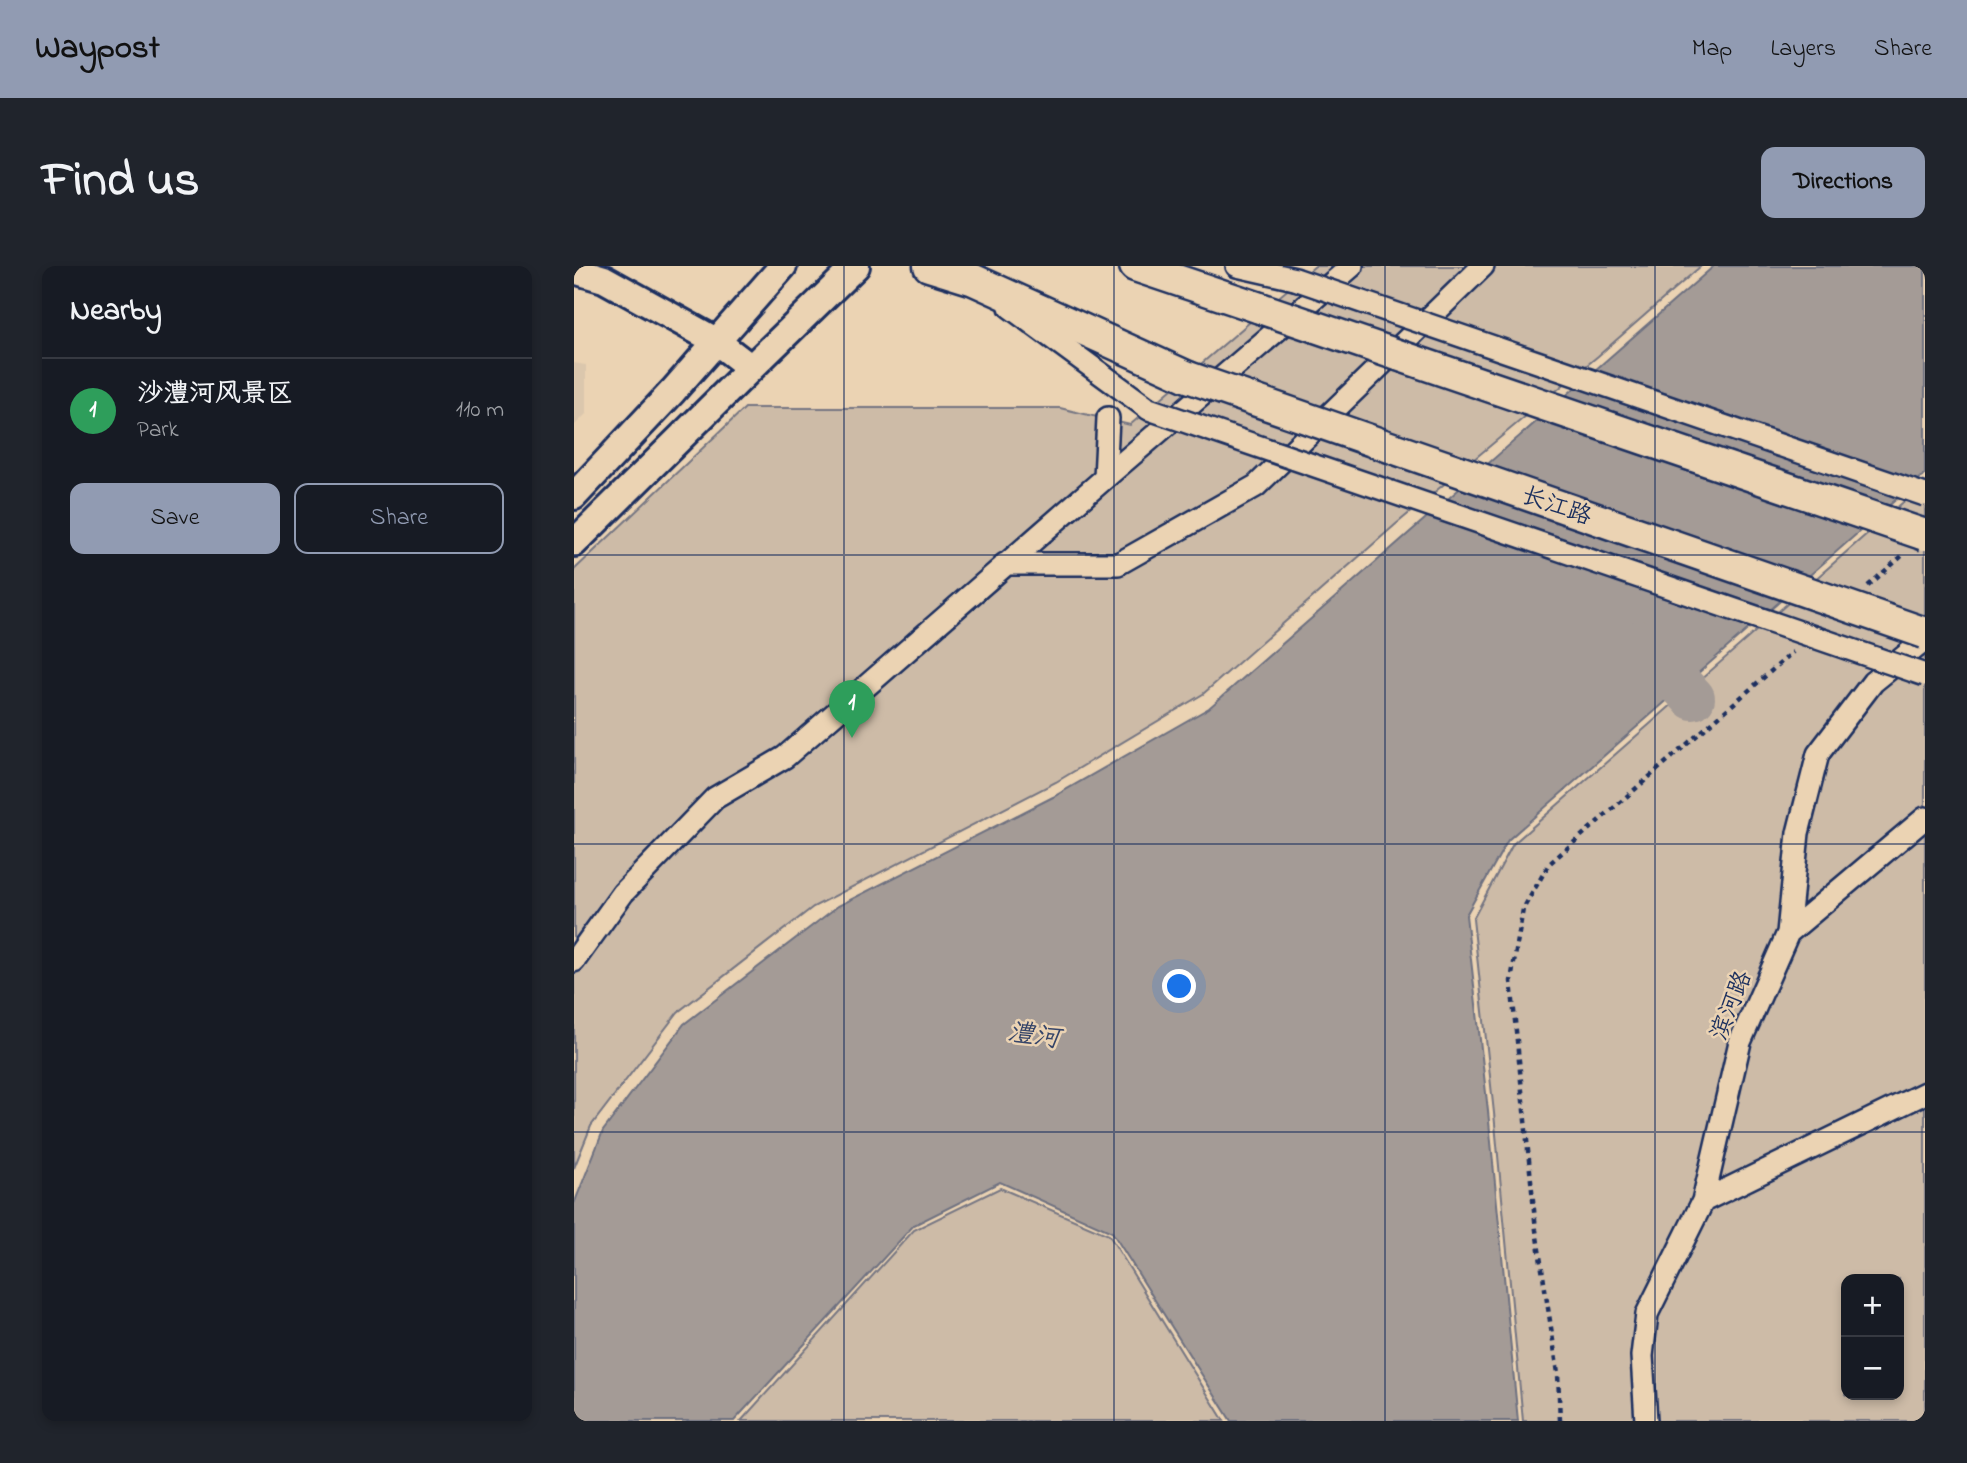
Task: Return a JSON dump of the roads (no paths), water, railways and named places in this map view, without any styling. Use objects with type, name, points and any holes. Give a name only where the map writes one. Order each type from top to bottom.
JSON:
[{"type":"main road","name":"长江路","points":[[929,266],[974,280],[1188,377],[1925,632]]},
{"type":"main road","points":[[1136,266],[1915,544]]},
{"type":"street","points":[[574,496],[674,391],[783,266]]},
{"type":"street","points":[[574,543],[856,266]]},
{"type":"street","points":[[1237,266],[1295,279],[1925,495]]},
{"type":"street","points":[[574,961],[623,893],[715,798],[785,757],[1352,266]]},
{"type":"street","points":[[1005,564],[1118,564],[1256,486],[1483,266]]},
{"type":"street","points":[[574,270],[604,279],[716,341],[751,368]]},
{"type":"street","points":[[974,280],[1149,409],[1925,675]]},
{"type":"street","points":[[1105,478],[1108,418]]},
{"type":"street","name":"滨河路","points":[[1646,1421],[1642,1356],[1647,1314],[1703,1201],[1740,1042],[1788,933],[1798,833],[1818,754],[1874,681],[1925,640]]},
{"type":"street","points":[[1788,933],[1925,818]]},
{"type":"street","points":[[1703,1201],[1925,1093]]},
{"type":"water","name":"澧河","points":[[1714,266],[1925,266],[1925,474],[1508,840],[1466,915],[1518,1421],[1231,1421],[1112,1232],[1000,1182],[914,1225],[734,1421],[574,1421],[574,1204],[603,1131],[684,1024],[838,906],[1053,797],[1209,708]]},
{"type":"waterway","points":[[1641,642],[1693,698]]},
{"type":"place","name":"沙澧河风景区","points":[[852,738]]}]
